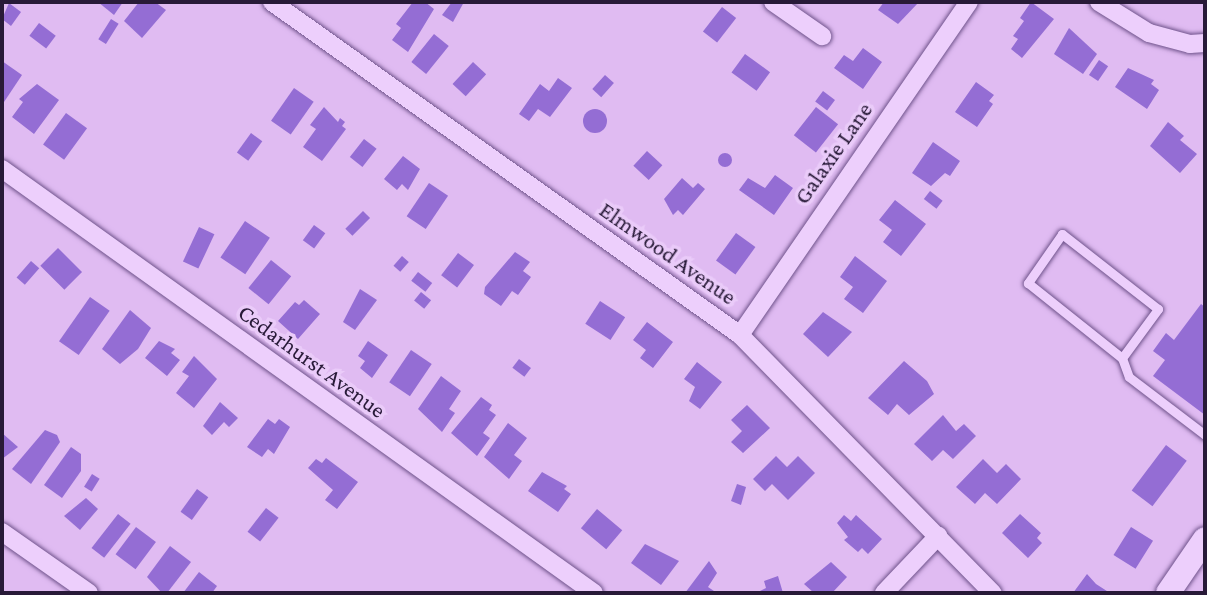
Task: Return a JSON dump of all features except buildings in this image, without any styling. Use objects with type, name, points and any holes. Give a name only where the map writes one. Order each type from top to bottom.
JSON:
[{"type":"street","name":"Elmwood Avenue","points":[[272,2],[740,335],[993,593]]},
{"type":"street","points":[[773,2],[822,36]]},
{"type":"street","name":"Galaxie Lane","points":[[740,335],[969,2]]},
{"type":"street","points":[[1099,2],[1149,33],[1190,44],[1205,43]]},
{"type":"street","name":"Cedarhurst Avenue","points":[[2,169],[594,593]]},
{"type":"street","points":[[2,532],[89,593]]},
{"type":"street","points":[[884,593],[938,536]]},
{"type":"street","points":[[1168,593],[1205,539]]},
{"type":"lane","points":[[1122,358],[1158,309],[1062,234],[1028,283],[1122,358],[1129,377],[1205,435]]}]
